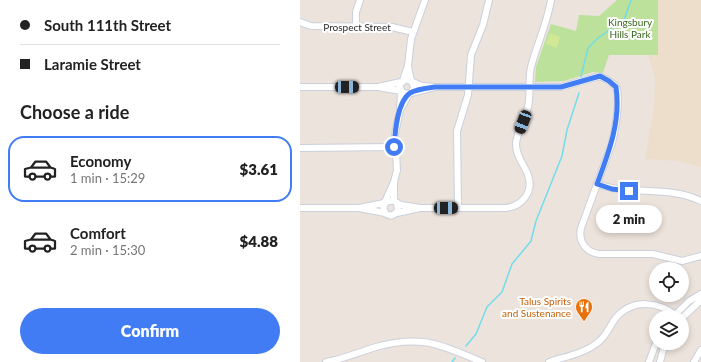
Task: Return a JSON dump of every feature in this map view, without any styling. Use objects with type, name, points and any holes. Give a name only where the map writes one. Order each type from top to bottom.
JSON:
[{"type":"street","points":[[356,26],[356,12],[360,0]]},
{"type":"street","points":[[400,110],[414,87],[408,66],[409,46],[426,0]]},
{"type":"street","points":[[458,208],[456,140],[458,122],[467,99],[471,55],[483,25],[489,0]]},
{"type":"street","points":[[359,208],[384,213],[391,216],[397,212],[420,208],[506,208],[515,206],[525,198],[529,189],[528,174],[519,158],[516,144],[528,108],[531,69],[545,28],[552,0]]},
{"type":"street","name":"Prospect Street","points":[[300,22],[311,26],[392,26],[414,32]]},
{"type":"street","points":[[384,213],[383,209],[394,182],[397,170],[394,147],[400,110],[401,91],[399,86],[408,66]]},
{"type":"street","points":[[378,87],[402,81],[412,81],[422,86],[435,87],[570,86],[593,77],[600,76],[616,87],[615,132],[580,232],[582,243],[588,249],[599,254],[656,254],[680,261],[701,256]]},
{"type":"street","points":[[300,87],[378,87],[410,94],[435,87]]},
{"type":"street","points":[[300,148],[394,147]]},
{"type":"street","points":[[394,182],[395,203],[398,208],[397,212]]},
{"type":"street","points":[[597,184],[623,190],[673,192],[701,201]]},
{"type":"street","points":[[300,208],[359,208],[385,203],[395,203],[420,208]]},
{"type":"street","points":[[681,310],[689,301],[701,294]]},
{"type":"street","points":[[689,311],[701,300]]},
{"type":"street","points":[[549,362],[595,345],[606,334],[618,315],[624,310],[636,305],[656,305],[665,310]]},
{"type":"street","points":[[326,362],[394,343],[412,341],[440,345],[482,362]]},
{"type":"street","points":[[649,362],[653,350]]},
{"type":"street","points":[[660,362],[663,350]]},
{"type":"street","points":[[694,362],[701,350]]},
{"type":"shaded area","points":[[658,0],[701,0],[701,167],[678,161],[645,159],[654,107],[655,77],[648,55],[658,55]]},
{"type":"green space","name":"Kingsbury Hills Park","points":[[617,0],[658,0],[658,55],[609,55],[603,73],[593,72],[564,81],[535,82],[536,67],[551,24],[576,31],[579,15],[599,16]]},
{"type":"green space","points":[[550,33],[560,37],[557,48],[546,44]]},
{"type":"waterway","points":[[581,77],[588,48],[598,38],[624,20],[631,0]]},
{"type":"waterway","points":[[466,346],[476,334],[487,307],[502,292],[512,264],[531,241],[536,221],[562,156],[567,130],[579,93]]},
{"type":"waterway","points":[[452,362],[455,358]]},
{"type":"place","name":"Talus Spirits and Sustenance","points":[[584,322]]},
{"type":"route","points":[[394,147],[400,110],[409,94],[418,90],[435,87],[561,87],[570,86],[593,77],[600,76],[616,87],[617,109],[615,132],[597,184],[612,189],[629,191]]}]
